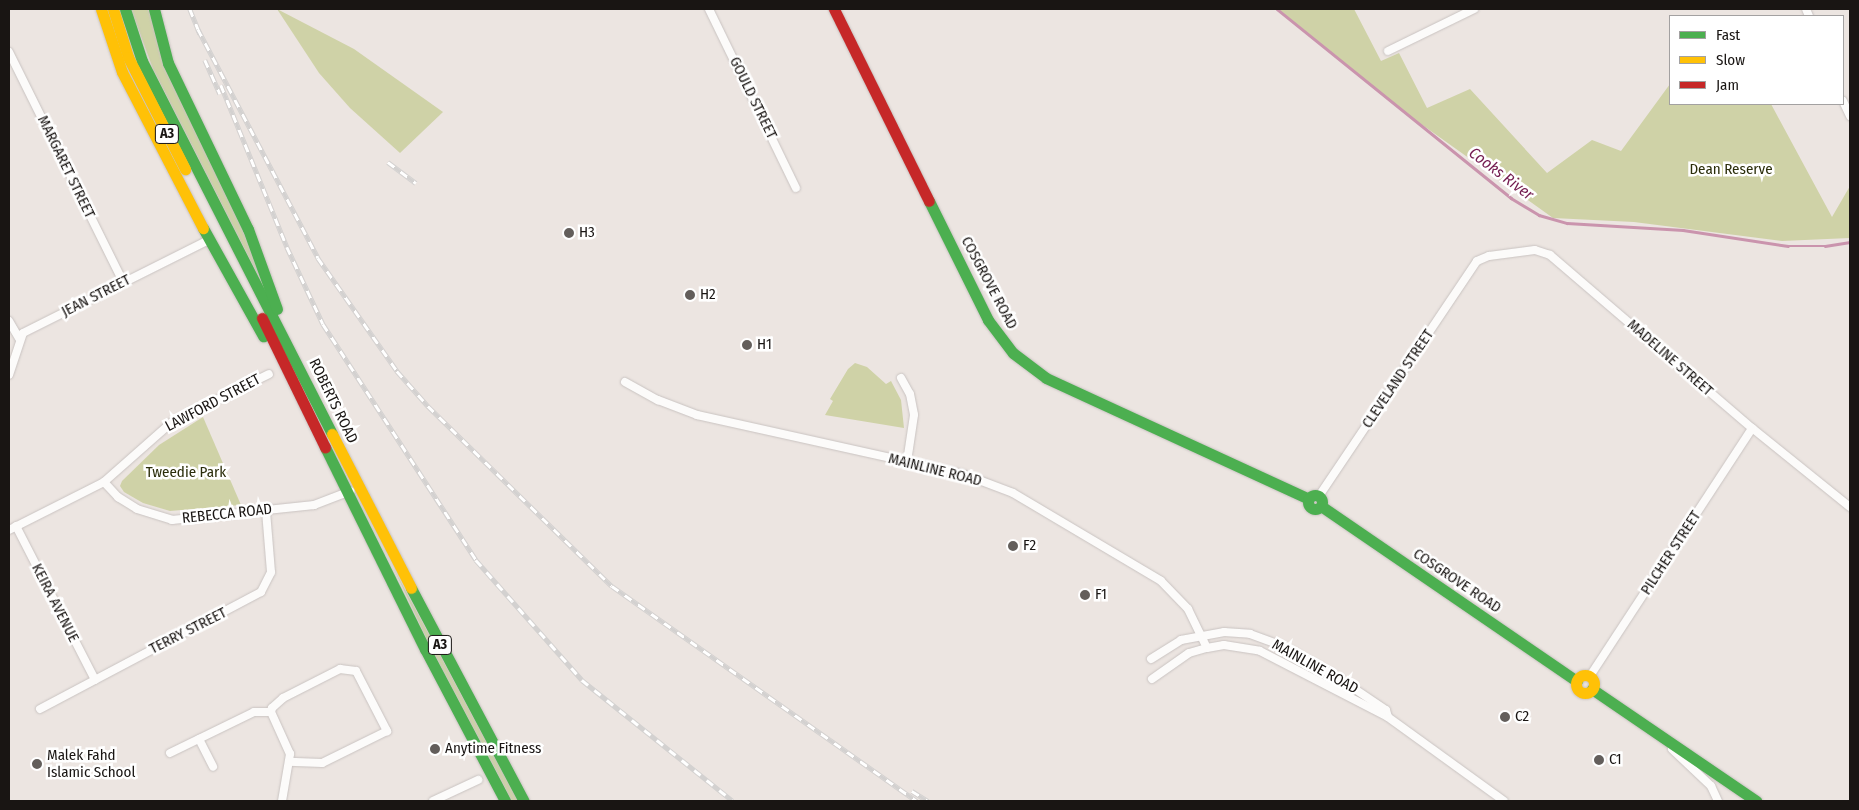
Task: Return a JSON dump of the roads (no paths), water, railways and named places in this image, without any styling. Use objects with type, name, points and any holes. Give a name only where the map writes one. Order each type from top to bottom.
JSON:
[{"type":"main road","points":[[101,9],[122,72],[208,240],[249,314],[288,369]]},
{"type":"main road","name":"ROBERTS ROAD","points":[[113,9],[121,38],[137,76],[234,253],[294,355],[359,487],[524,801]]},
{"type":"main road","name":"ROBERTS ROAD","points":[[125,9],[142,61],[347,492],[428,656],[506,801]]},
{"type":"main road","points":[[154,9],[168,62],[248,229],[294,355]]},
{"type":"main road","name":"COSGROVE ROAD","points":[[834,9],[988,320],[1013,353],[1046,378],[1316,500],[1577,681]]},
{"type":"main road","points":[[1582,676],[1590,676],[1594,684],[1592,689],[1582,692],[1576,686],[1577,681],[1582,676]]},
{"type":"main road","points":[[1592,689],[1751,800]]},
{"type":"street","name":"GOULD STREET","points":[[709,9],[796,188]]},
{"type":"street","points":[[1388,51],[1474,9]]},
{"type":"street","name":"MARGARET STREET","points":[[9,52],[123,282]]},
{"type":"street","points":[[1844,103],[1850,116]]},
{"type":"street","name":"JEAN STREET","points":[[19,338],[30,329],[208,240]]},
{"type":"street","name":"MADELINE STREET","points":[[1477,262],[1489,256],[1544,251],[1752,428],[1850,507]]},
{"type":"street","name":"CLEVELAND STREET","points":[[1316,500],[1477,262]]},
{"type":"street","points":[[9,321],[19,338],[9,375]]},
{"type":"street","name":"LAWFORD STREET","points":[[9,530],[104,482],[172,422],[269,374]]},
{"type":"street","points":[[901,378],[910,394],[914,415],[907,462]]},
{"type":"street","name":"MAINLINE ROAD","points":[[625,382],[658,400],[703,417],[980,480],[1045,510],[1162,581],[1188,609],[1203,635],[1207,648]]},
{"type":"street","name":"PILCHER STREET","points":[[1590,676],[1752,428]]},
{"type":"street","name":"REBECCA ROAD","points":[[104,482],[130,505],[166,519],[314,505],[359,487]]},
{"type":"street","name":"TERRY STREET","points":[[40,709],[261,592],[271,572],[266,511]]},
{"type":"street","name":"KEIRA AVENUE","points":[[16,526],[94,680]]},
{"type":"street","name":"MAINLINE ROAD","points":[[1151,659],[1181,640],[1224,632],[1250,634],[1284,647],[1337,677],[1386,710],[1388,717]]},
{"type":"street","name":"MAINLINE ROAD","points":[[1152,679],[1189,653],[1207,648],[1224,645],[1260,651],[1388,717],[1504,801]]},
{"type":"street","points":[[170,753],[254,712],[271,712],[283,698],[340,670],[349,668],[358,673],[387,731],[322,763],[289,762]]},
{"type":"street","points":[[271,712],[288,746],[289,762],[282,801]]},
{"type":"street","points":[[1660,737],[1711,786],[1718,801]]},
{"type":"street","points":[[199,739],[213,767]]},
{"type":"street","points":[[433,801],[478,780]]},
{"type":"waterway","name":"Cooks River","points":[[1277,9],[1511,198],[1539,215],[1567,223],[1683,230],[1788,246],[1825,246],[1850,242]]},
{"type":"railway","points":[[190,9],[200,34]]},
{"type":"railway","points":[[198,29],[318,258],[397,371],[428,406],[612,586],[917,801]]},
{"type":"railway","points":[[205,60],[220,94]]},
{"type":"railway","points":[[221,85],[287,247],[323,324],[476,560],[582,680],[733,801]]},
{"type":"railway","points":[[388,162],[416,183]]},
{"type":"railway","points":[[912,791],[928,801]]},
{"type":"place","name":"H3","points":[[569,233]]},
{"type":"place","name":"H2","points":[[690,295]]},
{"type":"place","name":"H1","points":[[747,345]]},
{"type":"place","name":"F2","points":[[1013,546]]},
{"type":"place","name":"F1","points":[[1085,595]]},
{"type":"place","name":"C2","points":[[1505,717]]},
{"type":"place","name":"Anytime Fitness","points":[[435,749]]},
{"type":"place","name":"C1","points":[[1599,760]]},
{"type":"place","name":"Malek Fahd Islamic School","points":[[37,764]]},
{"type":"park label","name":"Dean Reserve","points":[[1731,170]]},
{"type":"park label","name":"Tweedie Park","points":[[186,473]]}]
